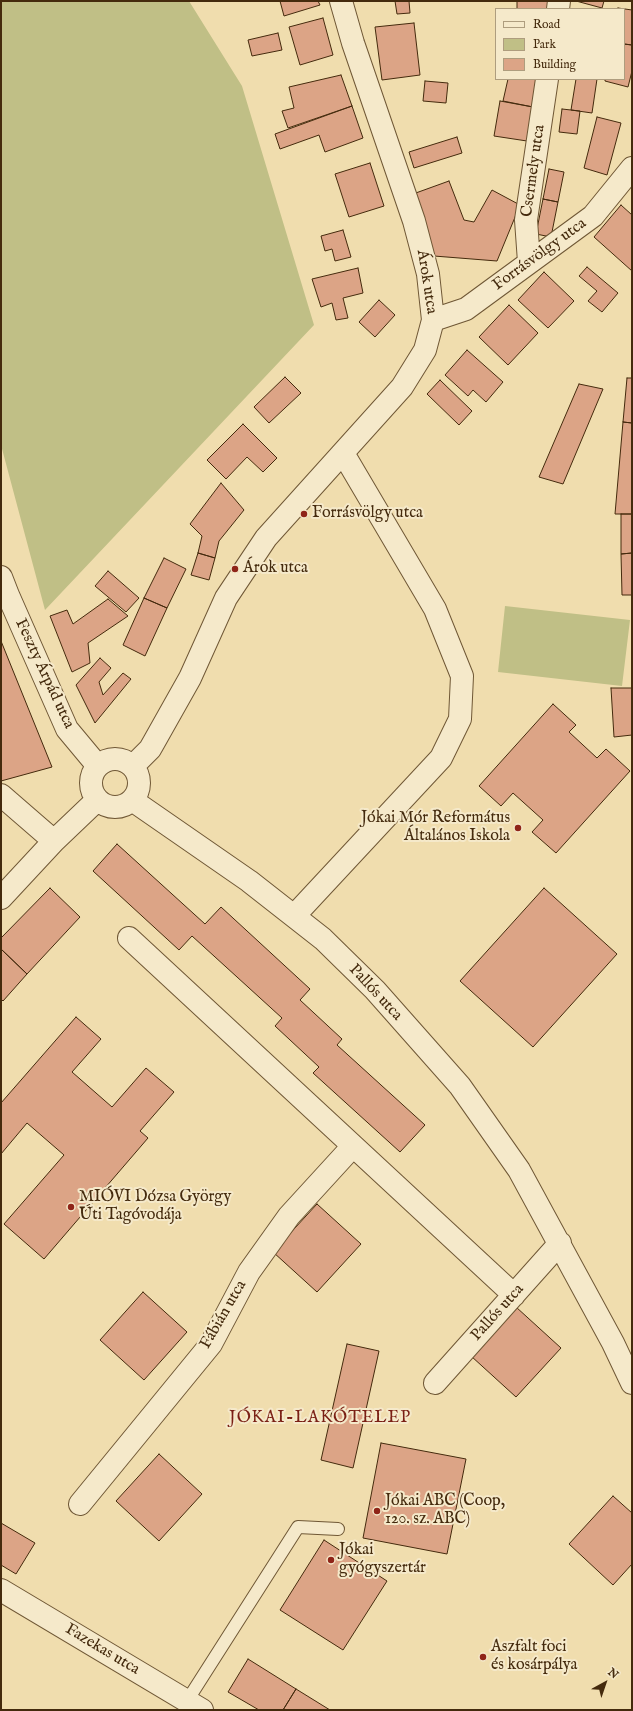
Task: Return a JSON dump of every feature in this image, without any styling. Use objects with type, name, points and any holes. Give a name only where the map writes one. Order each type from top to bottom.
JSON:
[{"type":"street","name":"Árok utca","points":[[133,766],[150,749],[190,678],[226,598],[266,538],[402,387],[425,350],[433,320],[428,274],[414,221],[341,1]]},
{"type":"street","name":"Csermely utca","points":[[529,262],[526,220],[547,80]]},
{"type":"street","name":"Forrásvölgy utca","points":[[433,320],[466,309],[593,216],[632,168]]},
{"type":"street","points":[[294,916],[441,758],[460,718],[462,676],[435,609],[343,453]]},
{"type":"street","name":"Feszty Árpád utca","points":[[3,590],[67,729],[97,765]]},
{"type":"street","points":[[114,758],[125,760],[133,766],[138,775],[139,784],[137,793],[132,800],[115,807],[97,800],[93,794],[90,783],[92,774],[97,765],[105,760],[114,758]]},
{"type":"street","points":[[1,795],[54,841]]},
{"type":"street","points":[[1,898],[54,841],[97,800]]},
{"type":"street","name":"Pallós utca","points":[[132,800],[226,865],[323,939],[375,990],[460,1086],[519,1170],[560,1243],[613,1343],[632,1383]]},
{"type":"street","points":[[129,938],[514,1295]]},
{"type":"street","name":"Fábián utca","points":[[80,1504],[210,1344],[249,1272],[289,1216],[353,1146]]},
{"type":"street","name":"Pallós utca","points":[[435,1383],[560,1243]]},
{"type":"street","name":"Fazekas utca","points":[[1,1590],[194,1705]]},
{"type":"lane","points":[[194,1705],[298,1527],[338,1529]]},
{"type":"green space","points":[[1,1],[189,1],[242,86],[314,325],[45,610],[1,445]]},
{"type":"green space","points":[[505,606],[630,620],[622,686],[498,672]]},
{"type":"building","points":[[280,1],[318,1],[320,5],[284,16]]},
{"type":"building","points":[[395,1],[409,1],[410,13],[397,14]]},
{"type":"building","points":[[517,1],[548,1],[548,8],[517,8]]},
{"type":"building","points":[[576,1],[604,1],[602,8]]},
{"type":"building","points":[[625,9],[632,10],[632,45],[625,44]]},
{"type":"building","points":[[323,18],[333,55],[300,65],[289,27]]},
{"type":"building","points":[[414,23],[420,75],[382,80],[375,27]]},
{"type":"building","points":[[278,33],[282,50],[252,56],[248,40]]},
{"type":"building","points":[[625,44],[632,45],[632,71],[628,87],[605,81],[625,80]]},
{"type":"building","points":[[341,75],[352,106],[288,128],[282,111],[294,108],[289,87]]},
{"type":"building","points":[[508,80],[538,80],[533,107],[503,101]]},
{"type":"building","points":[[576,80],[597,80],[592,113],[571,110]]},
{"type":"building","points":[[425,81],[448,83],[446,103],[423,101]]},
{"type":"building","points":[[500,101],[533,107],[527,141],[494,136]]},
{"type":"building","points":[[352,106],[363,138],[325,152],[319,135],[280,149],[275,134]]},
{"type":"building","points":[[562,109],[580,111],[577,134],[559,132]]},
{"type":"building","points":[[597,117],[621,123],[607,175],[584,168]]},
{"type":"building","points":[[457,137],[462,153],[414,168],[409,152]]},
{"type":"building","points":[[370,163],[384,206],[349,217],[335,174]]},
{"type":"building","points":[[549,169],[564,172],[558,202],[543,199]]},
{"type":"building","points":[[449,181],[464,220],[474,222],[492,190],[520,205],[497,261],[434,256],[413,194]]},
{"type":"building","points":[[543,199],[558,202],[551,237],[536,234]]},
{"type":"building","points":[[621,205],[632,215],[632,271],[594,237]]},
{"type":"building","points":[[343,230],[351,257],[335,261],[332,249],[325,251],[321,236]]},
{"type":"building","points":[[587,267],[618,293],[602,312],[588,301],[597,291],[579,276]]},
{"type":"building","points":[[358,268],[363,293],[343,298],[348,318],[336,320],[332,303],[321,307],[312,279]]},
{"type":"building","points":[[544,272],[574,301],[548,328],[518,300]]},
{"type":"building","points":[[379,300],[395,315],[375,337],[359,322]]},
{"type":"building","points":[[509,305],[538,333],[508,365],[479,337]]},
{"type":"building","points":[[467,350],[503,382],[486,402],[473,390],[468,396],[445,375]]},
{"type":"building","points":[[285,377],[301,393],[269,423],[254,407]]},
{"type":"building","points":[[627,378],[632,378],[632,423],[623,422]]},
{"type":"building","points":[[440,380],[472,411],[459,425],[427,394]]},
{"type":"building","points":[[579,384],[603,389],[563,484],[539,477]]},
{"type":"building","points":[[623,422],[632,423],[632,514],[615,514]]},
{"type":"building","points":[[243,424],[277,458],[263,472],[247,457],[226,479],[207,460]]},
{"type":"building","points":[[221,483],[244,510],[219,541],[215,558],[198,553],[202,536],[190,524]]},
{"type":"building","points":[[621,514],[632,514],[632,553],[621,554]]},
{"type":"building","points":[[198,553],[215,558],[209,580],[191,575]]},
{"type":"building","points":[[632,553],[632,595],[622,595],[621,554]]},
{"type":"building","points":[[164,558],[186,569],[167,608],[144,598]]},
{"type":"building","points":[[108,571],[139,598],[126,612],[95,586]]},
{"type":"building","points":[[144,598],[167,608],[145,656],[123,645]]},
{"type":"building","points":[[108,599],[128,616],[88,643],[90,663],[72,672],[50,616],[67,610],[73,624]]},
{"type":"building","points":[[1,641],[52,767],[1,781]]},
{"type":"building","points":[[100,658],[111,668],[99,682],[103,695],[123,673],[131,679],[95,723],[76,685]]},
{"type":"building","points":[[611,688],[632,688],[632,735],[614,737]]},
{"type":"building","points":[[553,704],[576,725],[569,732],[597,758],[606,749],[630,771],[556,853],[532,832],[543,820],[513,793],[501,806],[479,786]]},
{"type":"building","points":[[117,844],[205,924],[221,907],[310,989],[300,1000],[342,1039],[337,1045],[425,1125],[400,1152],[313,1073],[319,1067],[275,1026],[282,1018],[192,936],[179,950],[93,871]]},
{"type":"building","points":[[50,888],[80,917],[27,974],[1,949],[1,938]]},
{"type":"building","points":[[544,888],[617,954],[533,1047],[460,981]]},
{"type":"building","points":[[1,949],[27,974],[3,1001],[1,999]]},
{"type":"building","points":[[76,1017],[101,1039],[72,1072],[112,1107],[146,1068],[174,1092],[140,1131],[148,1138],[44,1259],[4,1224],[64,1155],[27,1123],[1,1154],[1,1103]]},
{"type":"building","points":[[317,1204],[361,1244],[317,1292],[273,1252]]},
{"type":"building","points":[[143,1292],[187,1332],[144,1380],[100,1340]]},
{"type":"building","points":[[516,1307],[561,1348],[516,1397],[471,1356]]},
{"type":"building","points":[[347,1344],[379,1351],[353,1468],[321,1460]]},
{"type":"building","points":[[381,1443],[466,1459],[447,1554],[363,1538]]},
{"type":"building","points":[[159,1454],[202,1494],[159,1541],[116,1501]]},
{"type":"building","points":[[613,1496],[632,1513],[632,1564],[613,1585],[569,1544]]},
{"type":"building","points":[[1,1523],[35,1543],[16,1574],[1,1565]]},
{"type":"building","points":[[324,1540],[387,1581],[343,1650],[280,1610]]},
{"type":"building","points":[[248,1659],[296,1689],[283,1710],[259,1710],[228,1692]]},
{"type":"building","points":[[296,1689],[330,1710],[283,1710]]},
{"type":"place","name":"Forrásvölgy utca","points":[[304,514]]},
{"type":"place","name":"Árok utca","points":[[235,569]]},
{"type":"place","name":"Jókai Mór Református Általános Iskola","points":[[518,828]]},
{"type":"place","name":"MIÓVI Dózsa György Úti Tagóvodája","points":[[71,1207]]},
{"type":"place","name":"Jókai ABC (Coop, 120. sz. ABC)","points":[[377,1511]]},
{"type":"place","name":"Jókai gyógyszertár","points":[[331,1560]]},
{"type":"place","name":"Aszfalt foci és kosárpálya","points":[[483,1657]]},
{"type":"district","name":"JÓKAI-LAKÓTELEP","points":[[320,1419]]}]
